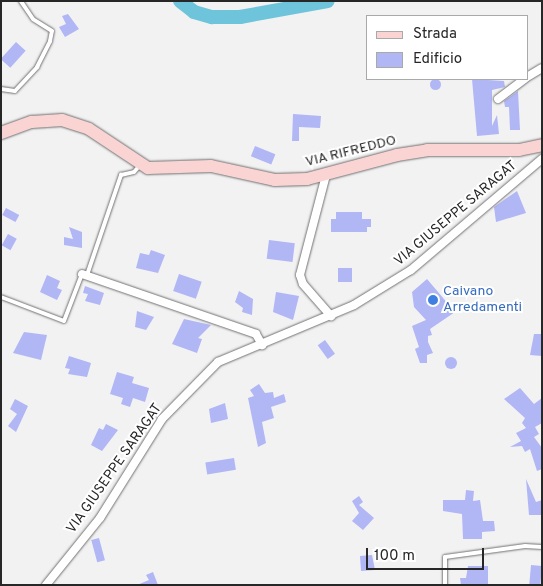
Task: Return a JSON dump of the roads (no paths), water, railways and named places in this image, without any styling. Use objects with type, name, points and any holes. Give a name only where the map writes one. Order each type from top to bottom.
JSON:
[{"type":"main road","name":"VIA RIFREDDO","points":[[2,132],[47,119],[76,123],[140,166],[162,170],[211,166],[275,180],[326,175],[396,155],[427,150],[519,150],[542,145]]},
{"type":"street","points":[[528,77],[542,68]]},
{"type":"street","points":[[498,99],[523,80]]},
{"type":"street","name":"VIA GIUSEPPE SARAGAT","points":[[46,585],[100,518],[162,419],[218,362],[331,316],[354,305],[411,270],[542,159]]},
{"type":"street","points":[[326,175],[300,275],[303,284],[331,316]]},
{"type":"street","points":[[84,275],[256,334],[262,345]]},
{"type":"lane","points":[[1,89],[15,91],[37,66],[50,42],[52,31],[33,19],[21,1]]},
{"type":"lane","points":[[1,297],[64,321],[84,275],[121,175],[134,172],[140,166]]},
{"type":"lane","points":[[445,585],[445,557],[542,547]]},
{"type":"waterway","points":[[180,1],[194,12],[212,17],[240,17],[328,1]]},
{"type":"place","name":"Caivano Arredamenti","points":[[433,300]]}]
